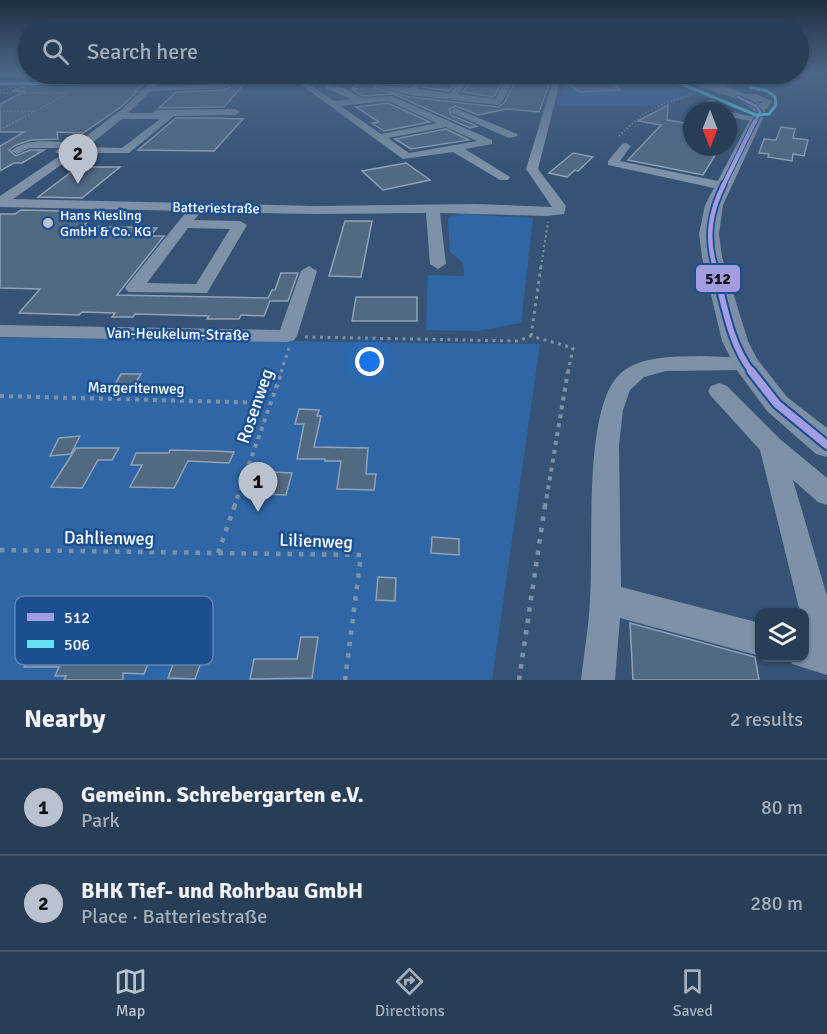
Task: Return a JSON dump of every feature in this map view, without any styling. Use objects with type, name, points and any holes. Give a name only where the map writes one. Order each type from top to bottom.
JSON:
[{"type":"main road","points":[[753,105],[761,109],[744,156],[723,186],[711,214],[710,244],[735,341],[745,363],[777,404],[827,445]]},
{"type":"street","points":[[0,202],[75,151],[133,105]]},
{"type":"street","points":[[333,105],[407,157],[513,136],[541,137]]},
{"type":"street","points":[[404,105],[488,142]]},
{"type":"street","points":[[547,212],[559,211],[559,206],[532,169],[550,105]]},
{"type":"street","points":[[737,113],[761,109]]},
{"type":"street","points":[[455,111],[492,122],[513,136]]},
{"type":"street","points":[[123,114],[235,112]]},
{"type":"street","points":[[17,151],[27,145],[71,145],[61,152],[125,151],[170,116],[123,114]]},
{"type":"street","points":[[378,137],[447,124]]},
{"type":"street","points":[[622,141],[612,163],[723,186]]},
{"type":"street","points":[[455,148],[504,177]]},
{"type":"street","name":"Batteriestraße","points":[[0,202],[317,210],[476,208],[547,212]]},
{"type":"street","points":[[184,224],[240,225],[201,289],[134,288],[197,207]]},
{"type":"street","points":[[433,209],[438,264]]},
{"type":"street","points":[[287,336],[309,271]]},
{"type":"street","name":"Van-Heukelum-Straße","points":[[0,331],[287,336]]},
{"type":"street","points":[[598,680],[606,599],[608,435],[613,408],[623,384],[638,371],[649,368],[745,363]]},
{"type":"street","points":[[719,391],[771,446],[827,494]]},
{"type":"street","points":[[771,446],[827,653]]},
{"type":"street","points":[[606,599],[755,639]]},
{"type":"street","points":[[809,653],[827,658]]},
{"type":"path","points":[[0,130],[47,105]]},
{"type":"path","points":[[622,141],[644,113],[661,105]]},
{"type":"path","points":[[0,111],[35,111]]},
{"type":"path","points":[[531,336],[549,224],[547,212]]},
{"type":"path","points":[[287,336],[518,341],[531,336],[573,348],[554,445],[519,680]]},
{"type":"path","name":"Rosenweg","points":[[218,553],[289,350],[287,336]]},
{"type":"path","name":"Margeritenweg","points":[[0,396],[272,403]]},
{"type":"path","name":"Dahlienweg","points":[[0,550],[218,553]]},
{"type":"path","name":"Lilienweg","points":[[218,553],[361,555],[345,680]]},
{"type":"shaded area","points":[[557,105],[666,105],[662,106]]},
{"type":"shaded area","points":[[462,214],[533,218],[521,323],[477,331],[426,330],[428,275],[464,276],[463,263],[450,252],[448,219],[451,216]]},
{"type":"shaded area","points":[[0,338],[540,344],[492,680],[0,680]]},
{"type":"building","points":[[0,105],[123,105],[83,133],[57,132],[58,139],[31,140],[16,145],[9,150],[16,156],[30,150],[44,150],[22,163],[14,163],[0,171],[0,146],[24,132],[0,132]]},
{"type":"building","points":[[162,105],[226,105],[224,107],[159,108]]},
{"type":"building","points":[[392,105],[430,122],[384,131],[372,123],[379,122],[356,107]]},
{"type":"building","points":[[417,105],[478,105],[498,107],[501,105],[542,105],[539,112],[507,109],[478,115],[456,106],[449,109],[451,115],[477,126],[470,128]]},
{"type":"building","points":[[668,105],[667,120],[683,123],[683,156],[715,156],[703,175],[628,160],[661,125],[638,121]]},
{"type":"building","points":[[176,118],[243,119],[214,151],[138,150]]},
{"type":"building","points":[[781,127],[795,129],[793,138],[808,140],[804,156],[793,154],[792,161],[759,153],[764,139],[776,140]]},
{"type":"building","points":[[446,129],[469,140],[411,149],[395,139]]},
{"type":"building","points":[[573,153],[593,157],[578,171],[575,170],[567,177],[549,173]]},
{"type":"building","points":[[406,163],[430,180],[383,190],[362,171]]},
{"type":"building","points":[[78,167],[120,167],[82,198],[38,197]]},
{"type":"building","points":[[21,210],[67,211],[61,216],[94,216],[83,226],[157,228],[150,236],[164,236],[117,295],[268,298],[272,290],[275,290],[281,273],[298,273],[288,301],[270,301],[264,316],[241,315],[239,319],[207,319],[209,316],[135,314],[133,317],[112,317],[115,313],[82,312],[79,315],[19,313],[40,289],[0,288],[0,214],[15,214]]},
{"type":"building","points":[[345,221],[372,221],[361,277],[329,276]]},
{"type":"building","points":[[356,297],[417,297],[417,321],[352,321]]},
{"type":"building","points":[[121,374],[141,374],[134,386],[114,386]]},
{"type":"building","points":[[299,409],[319,410],[317,416],[321,416],[314,447],[368,448],[366,474],[376,474],[374,490],[337,489],[341,461],[297,459],[304,424],[295,424]]},
{"type":"building","points":[[80,436],[71,454],[50,456],[59,438]]},
{"type":"building","points":[[76,448],[119,448],[112,460],[98,460],[82,488],[51,487]]},
{"type":"building","points":[[170,450],[234,452],[229,463],[188,461],[174,488],[130,487],[142,465],[131,465],[136,453],[169,453]]},
{"type":"building","points":[[271,472],[292,473],[286,495],[263,494]]},
{"type":"building","points":[[432,537],[459,539],[459,555],[431,553]]},
{"type":"building","points":[[378,577],[396,578],[395,601],[376,600]]},
{"type":"building","points":[[630,623],[755,657],[759,680],[633,680]]},
{"type":"building","points":[[301,637],[318,637],[312,678],[250,679],[254,659],[297,659]]},
{"type":"building","points":[[25,665],[148,665],[144,674],[123,673],[123,680],[64,680],[66,676],[55,676],[59,667],[24,667]]},
{"type":"building","points":[[173,665],[200,665],[195,679],[168,678]]},
{"type":"transit line","name":"506","points":[[731,105],[756,115],[769,114],[776,105]]},
{"type":"transit line","name":"512","points":[[753,105],[760,112],[714,205],[709,234],[712,257],[735,341],[745,363],[777,404],[827,445]]},
{"type":"place","name":"BHK Tief- und Rohrbau GmbH","points":[[78,184]]},
{"type":"place","name":"Hans Kiesling GmbH & Co. KG","points":[[48,223]]},
{"type":"place","name":"Gemeinn. Schrebergarten e.V.","points":[[258,512]]}]
